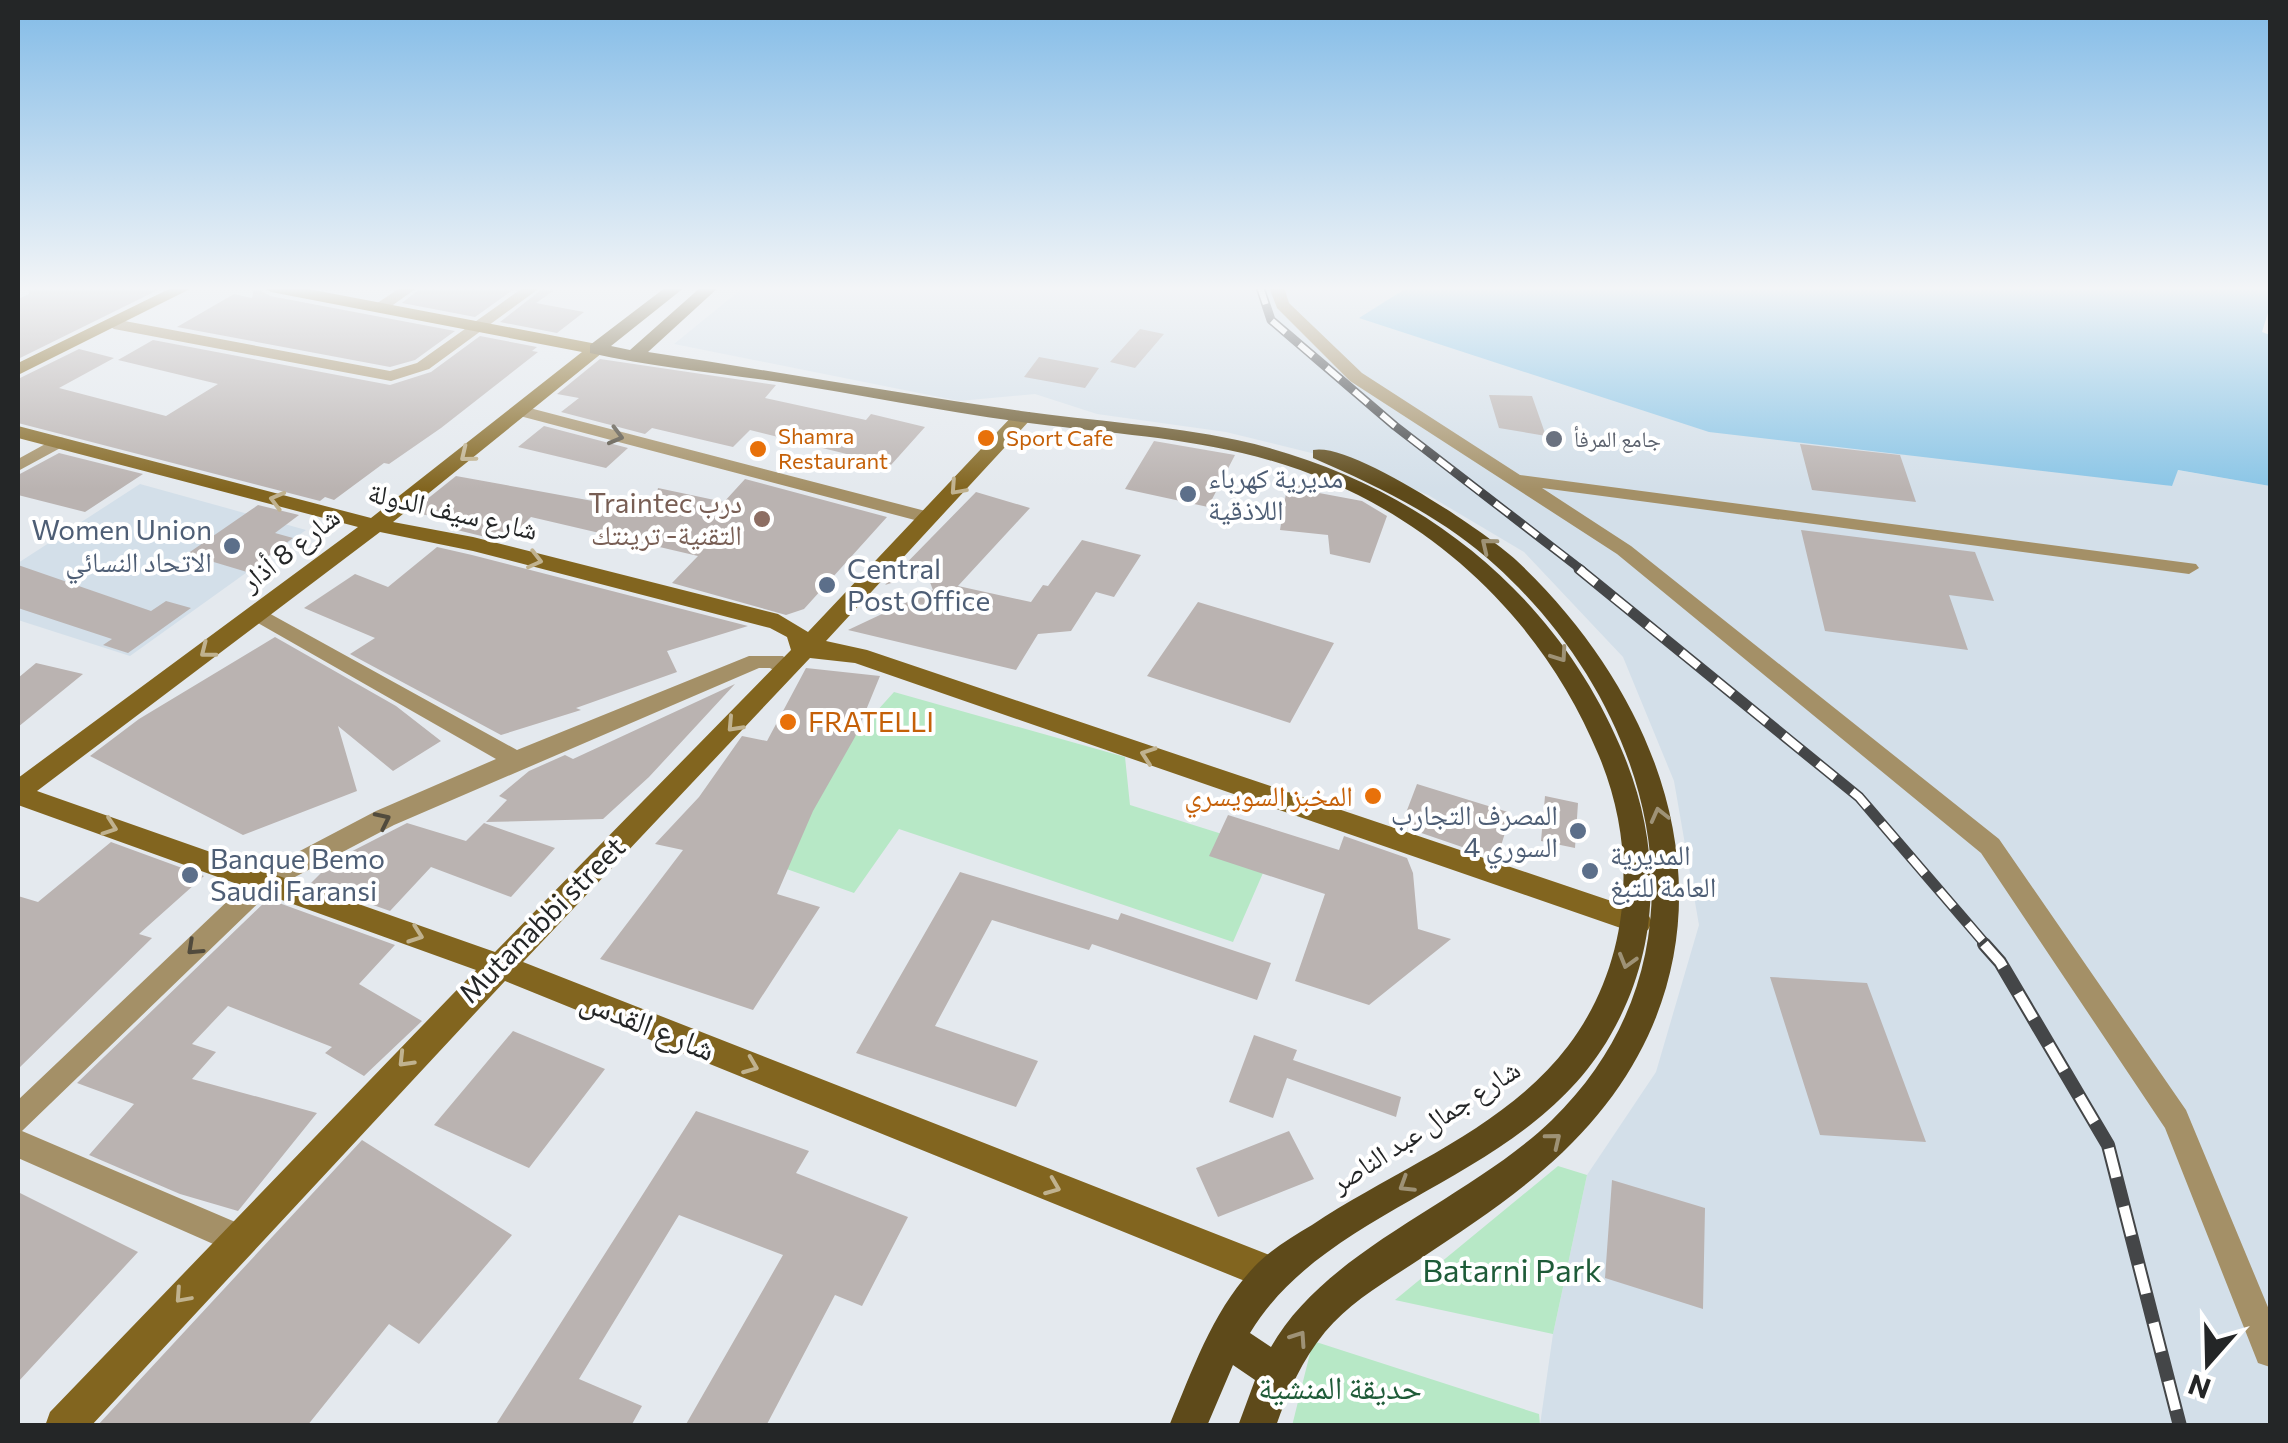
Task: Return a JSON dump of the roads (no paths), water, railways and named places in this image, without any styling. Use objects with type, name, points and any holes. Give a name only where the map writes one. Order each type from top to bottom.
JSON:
[{"type":"main road","name":"شارع جمال عبد الناصر","points":[[676,354],[1023,416],[1141,428],[1270,454],[1322,471],[1413,517],[1470,558],[1533,618],[1565,660],[1591,706],[1633,813],[1641,866],[1638,922],[1626,970],[1605,1016],[1576,1062],[1535,1103],[1330,1232],[1272,1274],[1224,1338],[1188,1426]]},
{"type":"main road","name":"شارع جمال عبد الناصر","points":[[689,354],[1220,428],[1280,441],[1358,468],[1431,504],[1497,551],[1554,609],[1618,705],[1645,765],[1662,821],[1669,881],[1664,943],[1648,1007],[1616,1071],[1574,1123],[1504,1180],[1358,1280],[1312,1318],[1276,1372],[1257,1426]]},
{"type":"main road","points":[[1224,1338],[1276,1372]]},
{"type":"street","points":[[18,370],[51,354]]},
{"type":"street","points":[[276,354],[392,376],[423,366],[439,354]]},
{"type":"street","name":"شارع 8 أذار","points":[[18,794],[371,524],[445,473],[590,354]]},
{"type":"street","points":[[1333,354],[1356,377],[1624,550],[1990,846],[2176,1120],[2270,1351]]},
{"type":"street","points":[[522,411],[930,518]]},
{"type":"street","name":"Mutanabbi street","points":[[64,1426],[236,1238],[930,518],[1023,416]]},
{"type":"street","name":"شارع سيف الدولة","points":[[18,432],[371,524],[473,544],[778,622],[797,633],[794,660]]},
{"type":"street","points":[[18,466],[58,442]]},
{"type":"street","points":[[1510,479],[2188,568]]},
{"type":"street","points":[[256,613],[516,760]]},
{"type":"street","points":[[18,1119],[265,881],[386,818],[516,760],[757,661],[794,660],[824,648],[859,656],[1638,922]]},
{"type":"street","name":"شارع القدس","points":[[18,794],[497,965],[1272,1274]]},
{"type":"street","points":[[18,1144],[236,1238]]},
{"type":"water","points":[[1471,354],[2270,354],[2270,486],[2178,470],[2172,486],[1709,432]]},
{"type":"railway","points":[[1311,354],[1395,426],[1583,571]]},
{"type":"railway","points":[[1579,569],[1859,797],[1987,946]]},
{"type":"railway","points":[[1984,944],[2000,962],[2108,1145],[2180,1426]]},
{"type":"place","name":"Sport Cafe","points":[[986,438]]},
{"type":"place","name":"جامع المرفأ","points":[[1554,439]]},
{"type":"place","name":"Shamra Restaurant","points":[[758,449]]},
{"type":"place","name":"مديرية كهرباء اللاذقية","points":[[1188,494]]},
{"type":"place","name":"Traintec درب التقنية- ترينتك","points":[[762,519]]},
{"type":"place","name":"Women Union الاتحاد النسائي","points":[[232,546]]},
{"type":"place","name":"Central Post Office","points":[[827,585]]},
{"type":"place","name":"FRATELLI","points":[[788,722]]},
{"type":"place","name":"المخبز السويسري","points":[[1373,796]]},
{"type":"place","name":"المصرف التجارب السوري 4","points":[[1578,831]]},
{"type":"place","name":"المديرية العامة للتبغ","points":[[1590,871]]},
{"type":"place","name":"Banque Bemo Saudi Faransi","points":[[190,875]]},
{"type":"park label","name":"Batarni Park","points":[[1512,1271]]},
{"type":"park label","name":"حديقة المنشية","points":[[1340,1388]]}]
